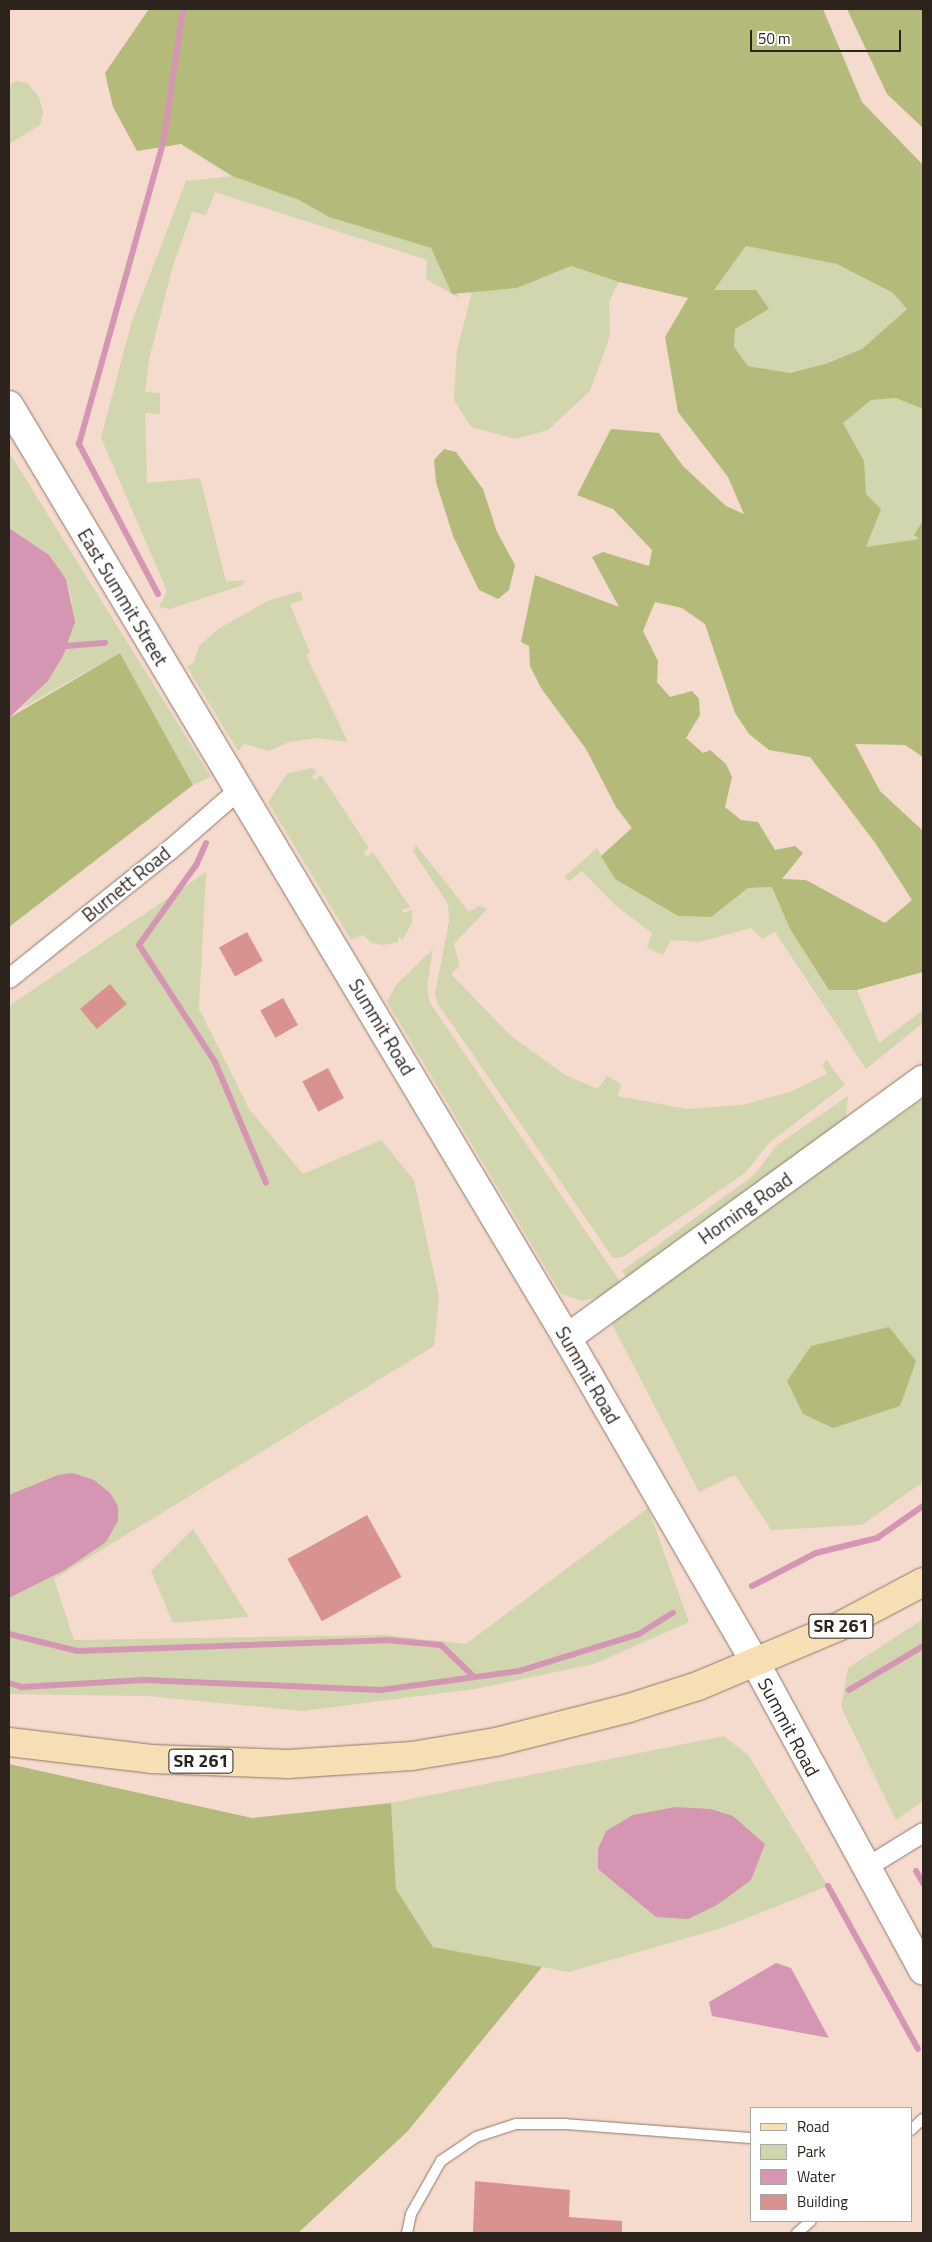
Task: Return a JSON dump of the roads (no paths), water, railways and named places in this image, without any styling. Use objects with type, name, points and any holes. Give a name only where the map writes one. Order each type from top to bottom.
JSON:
[{"type":"main road","name":"East Summit Street","points":[[9,405],[240,788]]},
{"type":"main road","name":"Summit Road","points":[[240,788],[567,1338],[756,1664],[923,1970]]},
{"type":"main road","name":"Horning Road","points":[[567,1338],[923,1079]]},
{"type":"main road","name":"SR 261","points":[[9,1742],[151,1759],[288,1764],[412,1756],[496,1742],[629,1708],[756,1664],[838,1627],[923,1582]]},
{"type":"street","name":"Burnett Road","points":[[9,978],[169,850],[240,788]]},
{"type":"street","points":[[866,1866],[923,1832]]},
{"type":"lane","points":[[912,2129],[923,2118]]},
{"type":"lane","points":[[407,2233],[411,2214],[441,2162],[476,2137],[516,2124],[565,2124],[750,2138]]},
{"type":"lane","points":[[797,2233],[810,2222]]},
{"type":"water","points":[[9,528],[49,555],[66,579],[75,622],[63,656],[48,681],[9,718]]},
{"type":"water","points":[[73,1473],[94,1480],[110,1493],[118,1506],[118,1521],[106,1542],[65,1570],[9,1598],[9,1495],[58,1475]]},
{"type":"water","points":[[675,1807],[711,1809],[733,1816],[765,1844],[751,1880],[717,1905],[688,1919],[656,1917],[598,1869],[598,1849],[606,1831],[633,1815]]},
{"type":"water","points":[[776,1963],[791,1968],[829,2038],[712,2016],[709,2002]]},
{"type":"waterway","points":[[158,594],[79,444],[163,144],[183,9]]},
{"type":"waterway","points":[[67,646],[105,643]]},
{"type":"waterway","points":[[206,843],[196,865],[139,945],[215,1062],[266,1183]]},
{"type":"waterway","points":[[752,1586],[816,1553],[877,1538],[923,1506]]},
{"type":"waterway","points":[[9,1683],[22,1687],[144,1680],[381,1690],[519,1671],[639,1634],[673,1613]]},
{"type":"waterway","points":[[9,1634],[77,1651],[387,1640],[441,1645],[474,1677]]},
{"type":"waterway","points":[[849,1690],[923,1646]]},
{"type":"waterway","points":[[916,1871],[923,1883]]},
{"type":"waterway","points":[[828,1886],[918,2049]]}]
